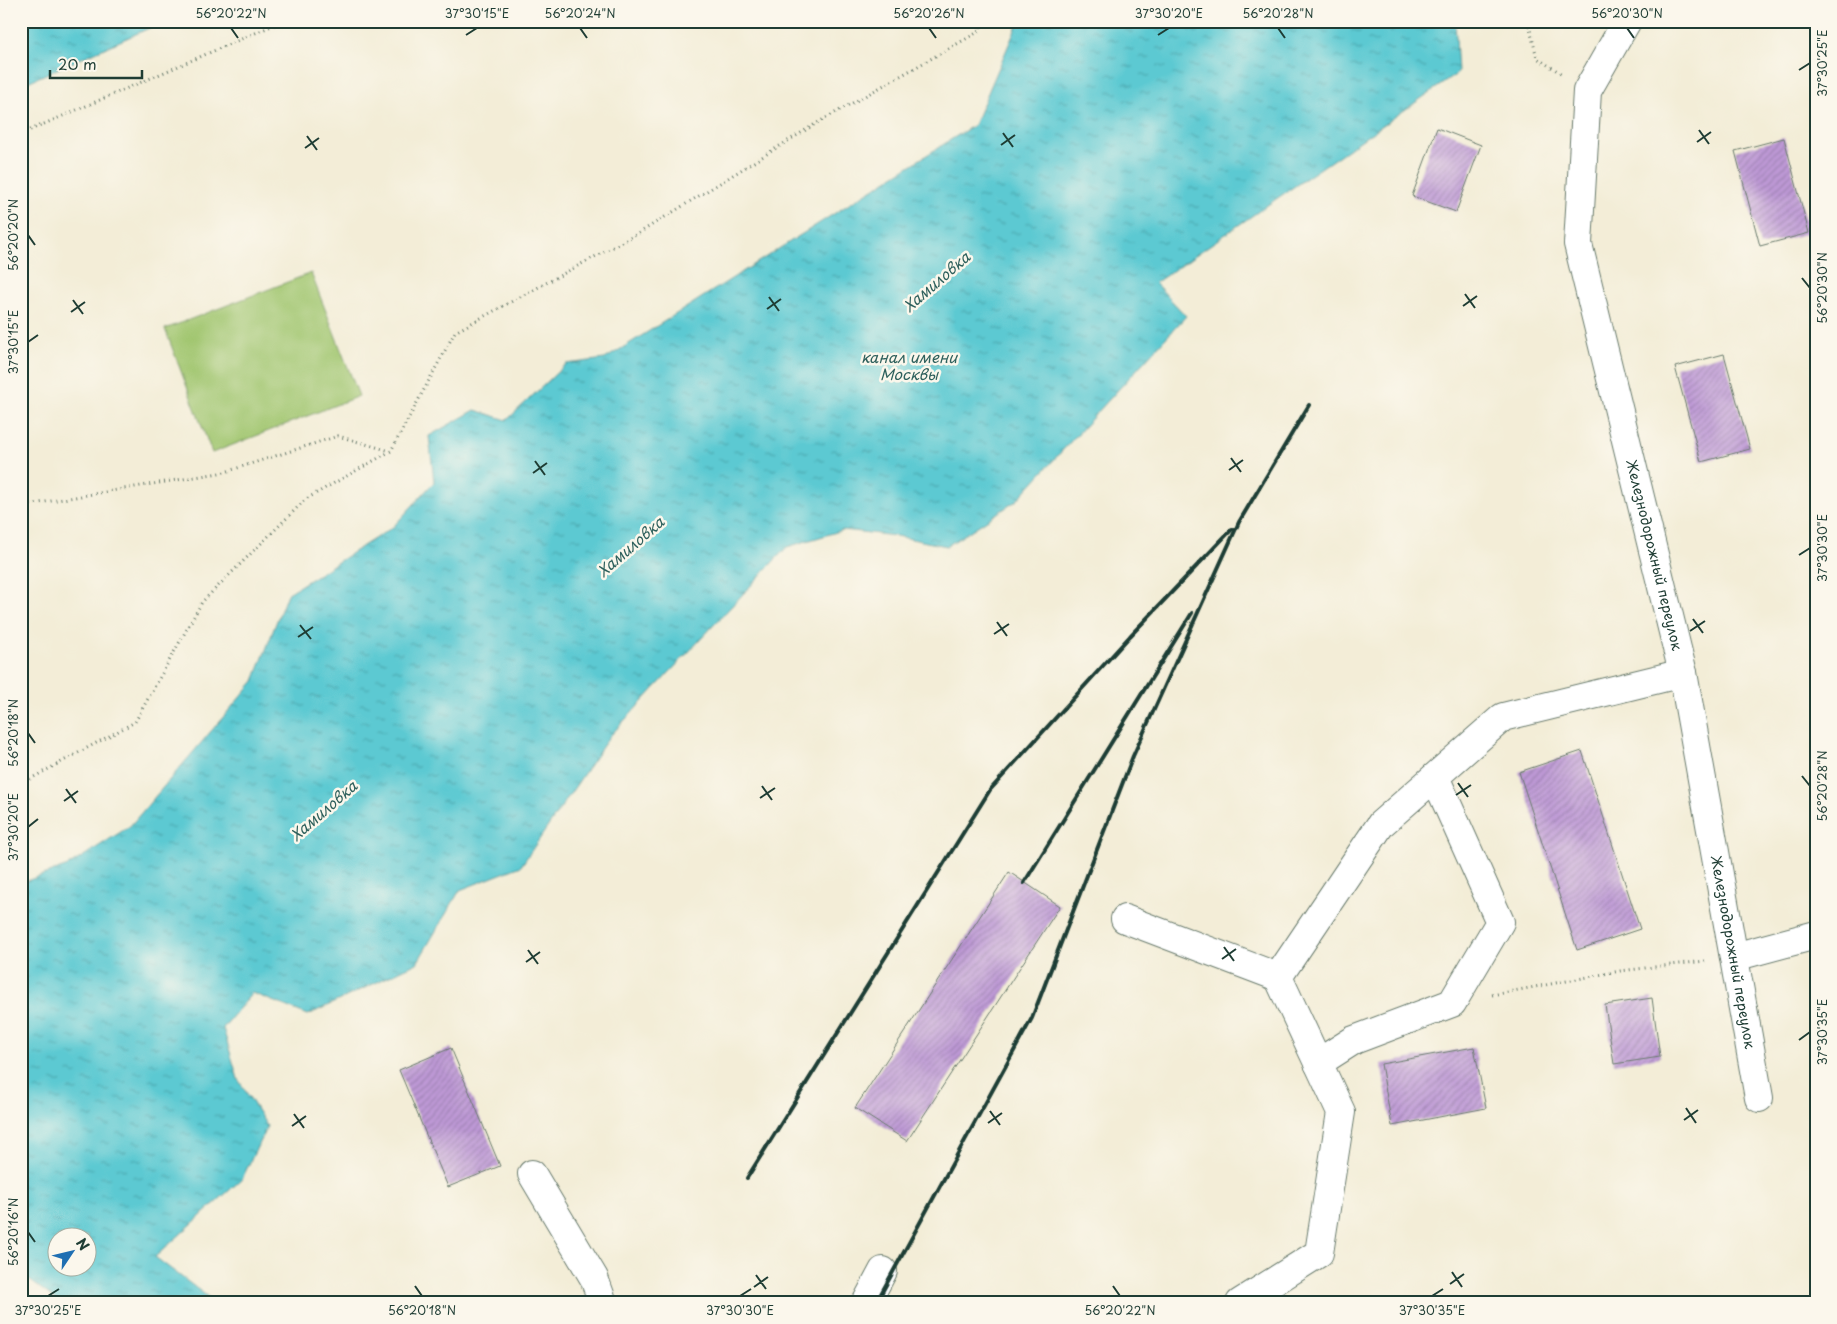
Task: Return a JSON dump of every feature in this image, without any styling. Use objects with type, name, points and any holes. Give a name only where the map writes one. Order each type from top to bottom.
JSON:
[{"type":"street","name":"Железнодорожный переулок","points":[[1627,21],[1587,91],[1578,244],[1684,673],[1759,1098]]},
{"type":"street","points":[[1278,977],[1381,824],[1503,717],[1684,673]]},
{"type":"street","points":[[1318,1063],[1354,1040],[1452,1003],[1500,922],[1435,777]]},
{"type":"street","points":[[1125,918],[1278,977],[1341,1112],[1319,1254],[1240,1303]]},
{"type":"street","points":[[1734,957],[1816,935]]},
{"type":"street","points":[[532,1174],[594,1278],[603,1303]]},
{"type":"street","points":[[866,1303],[883,1271]]},
{"type":"path","points":[[21,134],[283,21]]},
{"type":"path","points":[[21,784],[135,722],[202,602],[306,499],[391,451],[454,332],[639,233],[817,123],[980,31],[982,21]]},
{"type":"path","points":[[1528,21],[1537,58],[1587,91]]},
{"type":"path","points":[[21,506],[225,472],[338,436],[391,451]]},
{"type":"path","points":[[1452,1003],[1620,971],[1734,957]]},
{"type":"green space","points":[[311,273],[359,396],[212,453],[165,329]]},
{"type":"water","points":[[21,21],[165,21],[21,85]]},
{"type":"water","name":"канал имени Москвы","points":[[1019,21],[1455,21],[1458,73],[1155,283],[1186,316],[1016,501],[947,546],[896,536],[843,530],[787,547],[609,737],[521,866],[460,890],[417,963],[308,1015],[252,993],[223,1028],[238,1079],[267,1126],[242,1179],[155,1257],[216,1303],[56,1303],[55,1299],[21,1274],[21,883],[68,866],[130,826],[254,681],[287,594],[393,527],[434,482],[429,436],[475,410],[507,420],[566,364],[605,359],[974,125]]},
{"type":"building","points":[[1816,47],[1816,68],[1815,69],[1810,48]]},
{"type":"building","points":[[1437,128],[1481,145],[1456,212],[1412,196]]},
{"type":"building","points":[[1784,138],[1809,233],[1760,246],[1735,151]]},
{"type":"building","points":[[1724,354],[1750,449],[1701,462],[1675,367]]},
{"type":"building","points":[[1582,751],[1640,929],[1577,950],[1519,772]]},
{"type":"building","points":[[1009,872],[1060,906],[907,1141],[855,1108]]},
{"type":"building","points":[[1652,998],[1660,1057],[1614,1064],[1605,1005]]},
{"type":"building","points":[[1474,1047],[1486,1108],[1392,1126],[1381,1064]]},
{"type":"building","points":[[451,1048],[500,1166],[448,1187],[399,1070]]},
{"type":"railway","points":[[876,1303],[1032,1018],[1133,756],[1239,522],[1309,405]]},
{"type":"railway","points":[[747,1178],[990,790],[1130,636],[1232,529]]},
{"type":"railway","points":[[1024,883],[1192,613]]},
{"type":"water label","name":"Хамиловка","points":[[937,282]]},
{"type":"water label","name":"Хамиловка","points":[[631,547]]},
{"type":"water label","name":"Хамиловка","points":[[324,811]]}]
